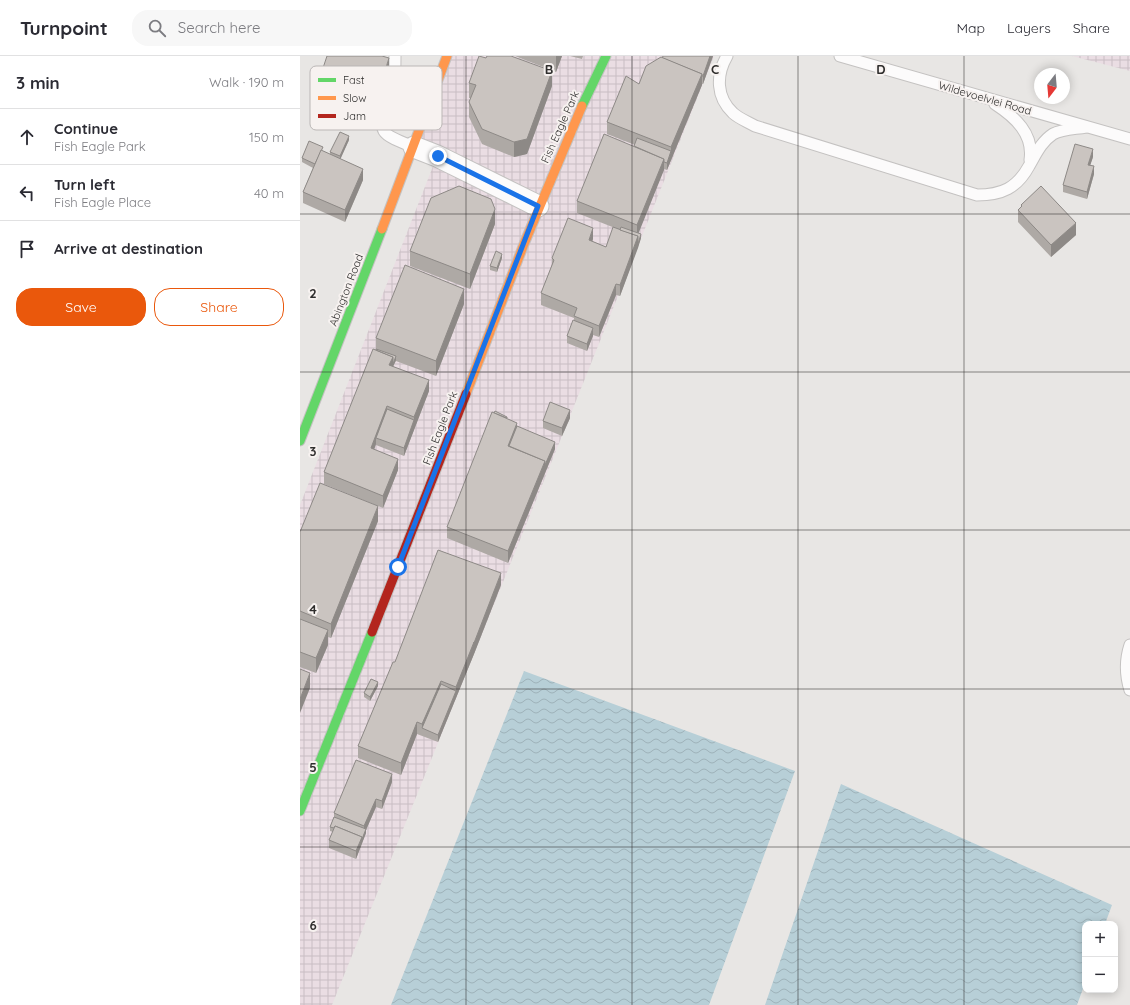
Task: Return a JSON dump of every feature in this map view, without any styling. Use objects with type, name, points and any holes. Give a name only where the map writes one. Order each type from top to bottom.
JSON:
[{"type":"street","name":"Abington Road","points":[[442,70],[447,56]]},
{"type":"street","name":"Fish Eagle Park","points":[[300,811],[418,517],[538,206],[590,88],[606,56]]},
{"type":"street","name":"Abington Road","points":[[300,441],[420,130]]},
{"type":"street","points":[[414,147],[438,156],[538,206]]},
{"type":"lane","points":[[395,56],[395,66]]},
{"type":"lane","points":[[727,56],[721,67],[718,78],[720,93],[733,114],[755,126],[977,194],[988,195],[1001,192],[1012,187],[1022,178],[1036,152],[1044,141],[1054,134],[1064,130],[1086,127]]},
{"type":"lane","name":"Wildevoelvlei Road","points":[[840,56],[1130,139]]},
{"type":"lane","points":[[984,98],[1004,110],[1022,127],[1029,141],[1031,152],[1029,166]]},
{"type":"lane","points":[[384,130],[390,136],[414,147]]},
{"type":"lane","points":[[1130,645],[1126,668],[1130,690]]},
{"type":"shaded area","points":[[447,56],[714,56],[332,1005],[300,1005],[300,505],[437,156],[414,147],[420,130],[442,130],[442,70]]},
{"type":"shaded area","points":[[1072,56],[1130,56],[1130,71]]},
{"type":"water","points":[[524,671],[795,771],[709,1005],[391,1005]]},
{"type":"water","points":[[841,784],[1112,905],[1106,921],[1082,921],[1082,991],[1077,1005],[765,1005]]},
{"type":"building","points":[[327,56],[382,56],[389,58],[387,66],[324,66]]},
{"type":"building","points":[[479,56],[486,58],[487,56],[511,56],[552,71],[527,139],[514,142],[482,129],[469,102],[476,85],[469,83]]},
{"type":"building","points":[[663,56],[710,56],[702,76],[702,74],[662,58]]},
{"type":"building","points":[[661,57],[702,74],[671,147],[607,122],[626,76],[639,84],[646,66]]},
{"type":"building","points":[[340,132],[349,136],[340,156],[330,152]]},
{"type":"building","points":[[604,134],[664,159],[637,225],[577,201]]},
{"type":"building","points":[[637,138],[671,151],[667,163],[664,162],[664,159],[634,146]]},
{"type":"building","points":[[309,141],[323,147],[315,164],[302,158]]},
{"type":"building","points":[[1075,144],[1093,149],[1088,165],[1094,166],[1087,192],[1063,185]]},
{"type":"building","points":[[321,150],[363,169],[345,210],[303,192]]},
{"type":"building","points":[[459,186],[491,199],[495,209],[470,274],[410,251],[431,198]]},
{"type":"building","points":[[1041,186],[1076,223],[1051,245],[1018,210],[1022,206],[1021,205]]},
{"type":"building","points":[[568,218],[593,228],[589,240],[606,247],[613,227],[638,236],[620,285],[616,284],[599,326],[574,316],[577,308],[541,293],[554,260],[552,258]]},
{"type":"building","points":[[621,227],[641,234],[638,244],[638,236],[620,230]]},
{"type":"building","points":[[496,251],[502,254],[497,268],[490,266]]},
{"type":"building","points":[[405,265],[464,289],[436,361],[376,338]]},
{"type":"building","points":[[573,320],[593,328],[587,344],[567,336]]},
{"type":"building","points":[[373,349],[393,357],[389,365],[429,380],[414,417],[387,406],[371,448],[398,459],[383,496],[324,472]]},
{"type":"building","points":[[376,349],[396,356],[393,364],[393,357]]},
{"type":"building","points":[[550,402],[570,410],[562,428],[543,421]]},
{"type":"building","points":[[387,409],[414,420],[404,448],[376,438]]},
{"type":"building","points":[[495,411],[507,417],[507,418],[494,413]]},
{"type":"building","points":[[492,412],[517,423],[508,446],[545,461],[508,551],[447,527]]},
{"type":"building","points":[[517,426],[555,442],[545,465],[545,461],[509,446]]},
{"type":"building","points":[[320,483],[378,506],[331,624],[300,611],[300,532]]},
{"type":"building","points":[[438,550],[501,573],[456,687],[441,681],[422,724],[417,722],[401,763],[358,746],[393,662],[395,662]]},
{"type":"building","points":[[300,619],[328,630],[316,658],[300,652]]},
{"type":"building","points":[[300,669],[310,673],[300,699]]},
{"type":"building","points":[[371,679],[378,682],[370,697],[364,693]]},
{"type":"building","points":[[441,684],[456,691],[438,735],[422,728]]},
{"type":"building","points":[[356,760],[392,774],[382,801],[376,799],[364,826],[334,813]]},
{"type":"building","points":[[334,817],[366,829],[362,839],[362,837],[335,826],[334,828],[330,827]]},
{"type":"building","points":[[335,826],[362,837],[356,851],[329,840]]},
{"type":"traffic: fast","points":[[582,106],[606,56]]},
{"type":"traffic: fast","points":[[300,441],[382,229]]},
{"type":"traffic: fast","points":[[300,811],[372,632]]},
{"type":"traffic: slow","points":[[442,69],[447,56]]},
{"type":"traffic: slow","points":[[466,394],[524,244],[582,106]]},
{"type":"traffic: slow","points":[[382,229],[419,130]]},
{"type":"traffic: jam","points":[[372,632],[466,394]]},
{"type":"route","points":[[398,567],[538,206],[438,156]]}]
